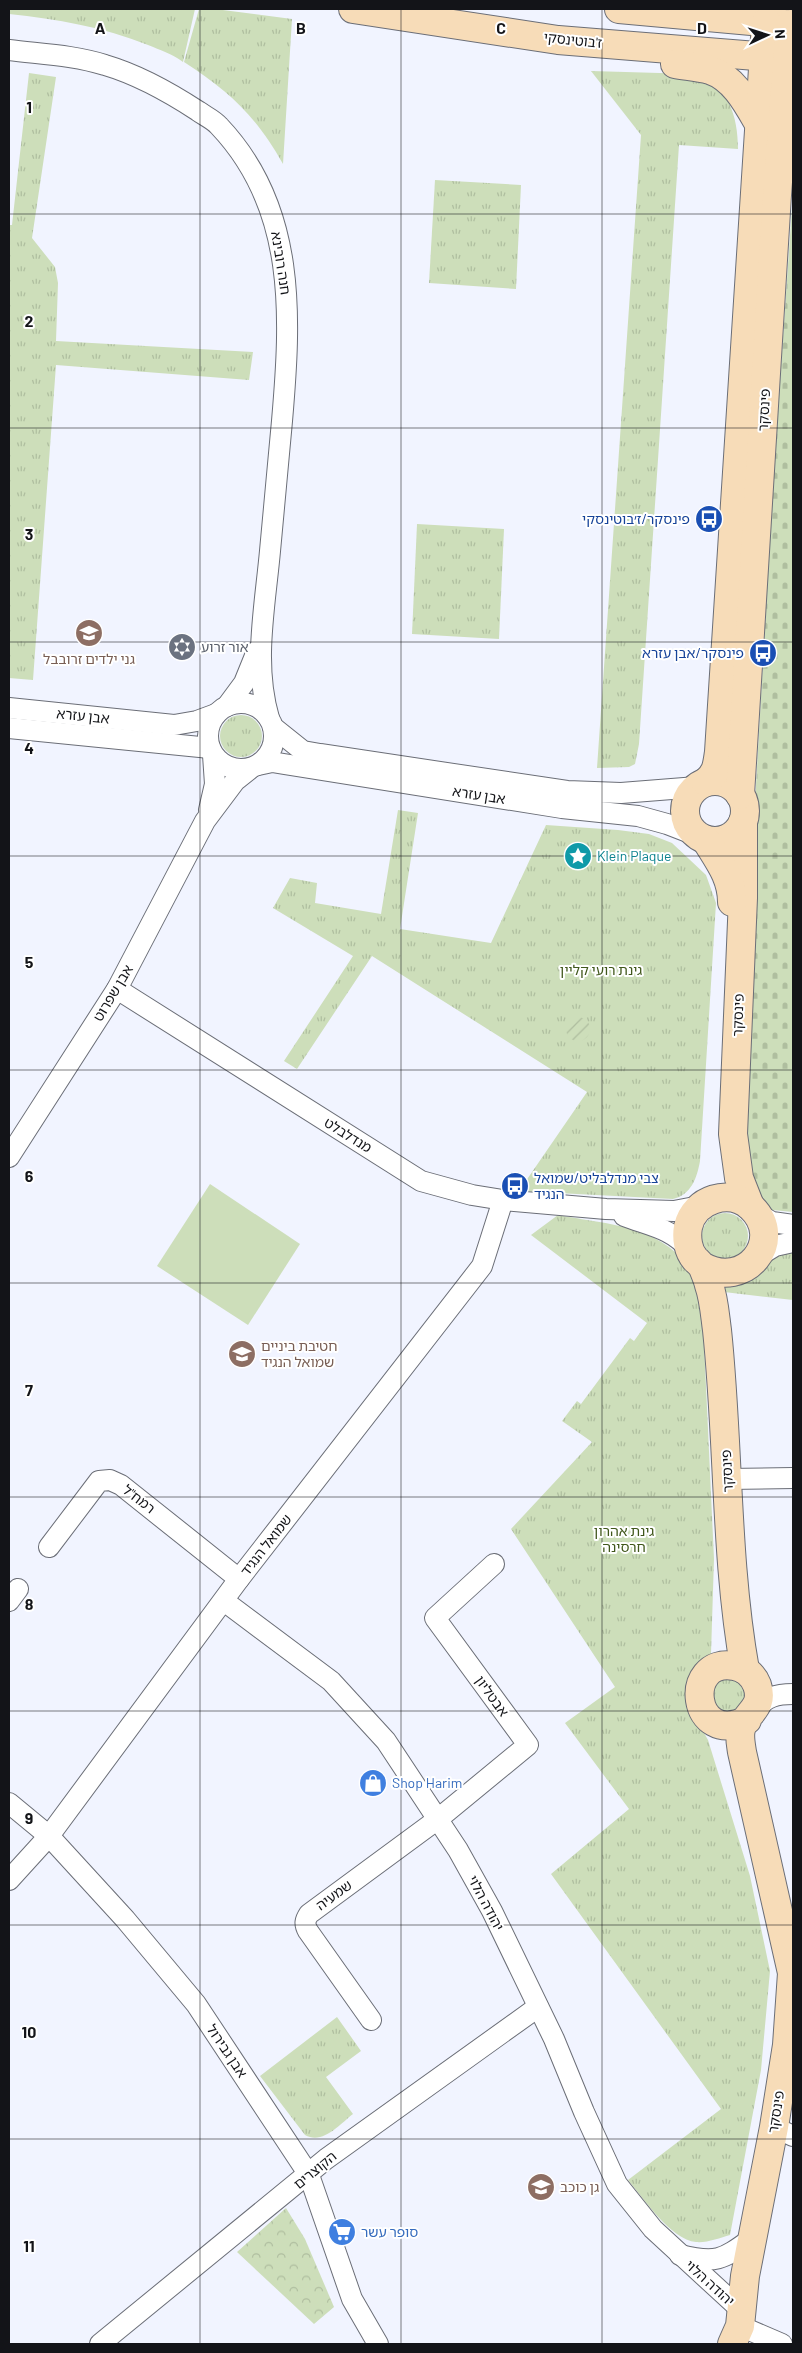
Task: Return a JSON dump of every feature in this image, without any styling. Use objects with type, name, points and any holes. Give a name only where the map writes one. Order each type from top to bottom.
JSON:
[{"type":"street","name":"ז'בוטינסקי","points":[[353,9],[558,40],[781,57]]},
{"type":"street","points":[[619,9],[781,18]]},
{"type":"street","name":"פינסקר","points":[[740,795],[777,195],[781,18]]},
{"type":"street","points":[[558,40],[710,70],[726,78],[746,101],[759,124]]},
{"type":"street","name":"חנה רובינא","points":[[9,50],[102,64],[170,92],[218,125],[252,169],[273,214],[285,274],[288,348],[261,642],[262,683],[271,723]]},
{"type":"street","name":"פינסקר","points":[[701,784],[713,776],[717,769],[719,752],[759,124],[781,57]]},
{"type":"street","points":[[777,195],[793,117]]},
{"type":"street","name":"חנה רובינא","points":[[221,710],[244,684],[261,642]]},
{"type":"street","points":[[245,703],[255,706],[271,723],[274,738],[272,749],[267,758],[254,767],[231,769],[222,764],[212,751],[208,730],[221,710],[245,703]]},
{"type":"street","name":"אבן עזרא","points":[[9,708],[174,724],[197,721],[221,710]]},
{"type":"street","points":[[9,718],[31,711]]},
{"type":"street","name":"אבן עזרא","points":[[271,723],[303,751],[557,789],[621,793],[701,784]]},
{"type":"street","name":"אבן עזרא","points":[[9,728],[212,751]]},
{"type":"street","name":"אבן שפרוט","points":[[206,821],[215,784],[212,751]]},
{"type":"street","name":"אבן עזרא","points":[[254,767],[272,762],[562,808],[638,816],[667,824],[702,838]]},
{"type":"street","name":"אבן שפרוט","points":[[9,1157],[117,989],[206,821],[235,781],[254,767]]},
{"type":"street","points":[[726,782],[740,795],[744,805],[743,822],[732,836],[723,840],[702,838],[686,822],[684,813],[685,803],[690,794],[701,784],[726,782]]},
{"type":"street","name":"פינסקר","points":[[743,822],[743,898],[733,1134],[739,1178],[754,1210]]},
{"type":"street","name":"פינסקר","points":[[702,838],[723,865],[730,882],[732,899],[720,1177],[702,1205]]},
{"type":"street","name":"מנדלבלט","points":[[117,989],[421,1181],[472,1195],[504,1200],[606,1209],[674,1211],[702,1205]]},
{"type":"street","points":[[793,1225],[772,1222],[741,1200],[720,1197],[702,1205],[693,1216],[688,1226],[687,1238],[696,1258],[721,1274],[749,1263],[775,1246],[793,1242]]},
{"type":"street","name":"שמואל הנגיד","points":[[9,1880],[49,1836],[224,1601],[482,1266],[504,1200]]},
{"type":"street","name":"מנדלבלט","points":[[606,1209],[666,1230],[680,1238],[696,1258]]},
{"type":"street","points":[[749,1263],[762,1247],[764,1236],[754,1210]]},
{"type":"street","name":"פינסקר","points":[[696,1258],[710,1287],[715,1314],[723,1388],[730,1553],[745,1670]]},
{"type":"street","name":"פינסקר","points":[[723,1388],[730,1307],[749,1263]]},
{"type":"street","points":[[727,1479],[793,1478]]},
{"type":"street","name":"רמח\"ל","points":[[49,1547],[99,1480],[110,1480],[121,1484],[240,1580]]},
{"type":"street","name":"פינסקר","points":[[717,1667],[730,1553]]},
{"type":"street","name":"אבטליון","points":[[438,1819],[528,1745],[434,1618],[494,1564]]},
{"type":"street","name":"יהודה הלוי","points":[[224,1601],[331,1680],[386,1741],[438,1819],[492,1911],[538,2007],[617,2184],[653,2229],[680,2255],[738,2327],[782,2344]]},
{"type":"street","points":[[751,1715],[759,1693],[757,1684],[745,1670],[736,1666],[717,1667],[708,1673],[699,1691],[699,1701],[709,1718],[718,1724],[728,1726],[751,1715],[764,1700],[774,1696],[793,1694]]},
{"type":"street","name":"פינסקר","points":[[738,2327],[751,2238],[784,2132],[792,1973],[742,1752],[741,1729],[751,1715]]},
{"type":"street","name":"פינסקר","points":[[709,1718],[722,1740],[756,1820]]},
{"type":"street","name":"אבן גבירול","points":[[9,1803],[49,1836],[125,1919],[196,2004],[309,2175],[352,2299],[378,2344]]},
{"type":"street","name":"שמעיה","points":[[371,2020],[308,1931],[305,1920],[309,1914],[438,1819]]},
{"type":"street","name":"הקוצרים","points":[[100,2344],[309,2175],[326,2159],[538,2007]]},
{"type":"street","name":"יהודה הלוי","points":[[680,2255],[713,2260],[727,2256],[751,2238]]},
{"type":"green space","points":[[9,9],[195,9],[183,62],[162,50],[114,33],[62,21],[9,14]]},
{"type":"green space","points":[[199,9],[215,9],[292,19],[283,164],[263,132],[241,106],[215,84],[184,62]]},
{"type":"green space","points":[[591,71],[694,74],[706,78],[723,93],[729,102],[738,137],[738,149],[679,145],[639,744],[635,764],[629,767],[597,768],[641,135]]},
{"type":"green space","points":[[29,73],[56,77],[32,238],[55,267],[58,283],[56,341],[253,352],[249,380],[56,365],[33,680],[9,678],[9,225],[12,225]]},
{"type":"green space","points":[[435,180],[521,185],[516,289],[429,283]]},
{"type":"green space","points":[[793,193],[793,1212],[772,1210],[753,1190],[745,1164],[754,820],[774,467]]},
{"type":"green space","points":[[417,524],[504,529],[499,639],[412,634]]},
{"type":"green space","points":[[241,715],[256,721],[262,736],[256,751],[241,757],[226,751],[220,736],[226,721]]},
{"type":"green space","name":"גינת רועי קליין","points":[[398,810],[418,813],[400,929],[491,943],[546,825],[649,834],[672,843],[706,875],[716,903],[700,1161],[695,1179],[689,1190],[684,1194],[673,1199],[519,1191],[587,1092],[372,956],[297,1069],[284,1061],[353,956],[273,908],[290,878],[317,883],[315,903],[381,914]]},
{"type":"green space","points":[[578,1017],[587,1020],[590,1029],[587,1038],[578,1041],[569,1038],[566,1029],[569,1020]]},
{"type":"green space","points":[[210,1184],[300,1244],[248,1325],[157,1266]]},
{"type":"green space","points":[[725,1213],[738,1217],[744,1223],[748,1236],[744,1249],[738,1255],[725,1259],[712,1255],[706,1249],[702,1236],[706,1223],[712,1217]]},
{"type":"green space","name":"גינת אהרון חרסינה","points":[[558,1215],[616,1225],[651,1236],[681,1258],[694,1274],[702,1300],[714,1559],[711,1654],[688,1683],[690,1716],[708,1740],[750,1876],[770,1971],[761,2070],[730,2235],[705,2242],[687,2240],[667,2226],[628,2180],[721,2109],[551,1874],[629,1809],[565,1723],[615,1687],[511,1529],[592,1442],[562,1421],[577,1401],[581,1404],[630,1338],[634,1341],[647,1323],[531,1235]]},
{"type":"green space","points":[[793,1253],[793,1300],[724,1292],[726,1280],[778,1255]]},
{"type":"green space","points":[[731,1671],[752,1699],[723,1718],[706,1688]]},
{"type":"green space","points":[[337,2017],[361,2051],[326,2077],[353,2114],[331,2132],[318,2137],[312,2137],[305,2135],[260,2076]]},
{"type":"green space","points":[[286,2208],[305,2239],[334,2307],[314,2324],[237,2252]]},
{"type":"place","name":"פינסקר/ז׳בוטינסקי","points":[[709,519]]},
{"type":"place","name":"גני ילדים זרובבל","points":[[89,633]]},
{"type":"place","name":"אור זרוע","points":[[182,647]]},
{"type":"place","name":"פינסקר/אבן עזרא","points":[[763,653]]},
{"type":"place","name":"Klein Plaque","points":[[578,856]]},
{"type":"place","name":"צבי מנדלבליט/שמואל הנגיד","points":[[515,1186]]},
{"type":"place","name":"חטיבת ביניים שמואל הנגיד","points":[[242,1354]]},
{"type":"place","name":"Shop Harim","points":[[373,1783]]},
{"type":"place","name":"גן כוכב","points":[[541,2187]]},
{"type":"place","name":"סופר עשר","points":[[342,2232]]}]
